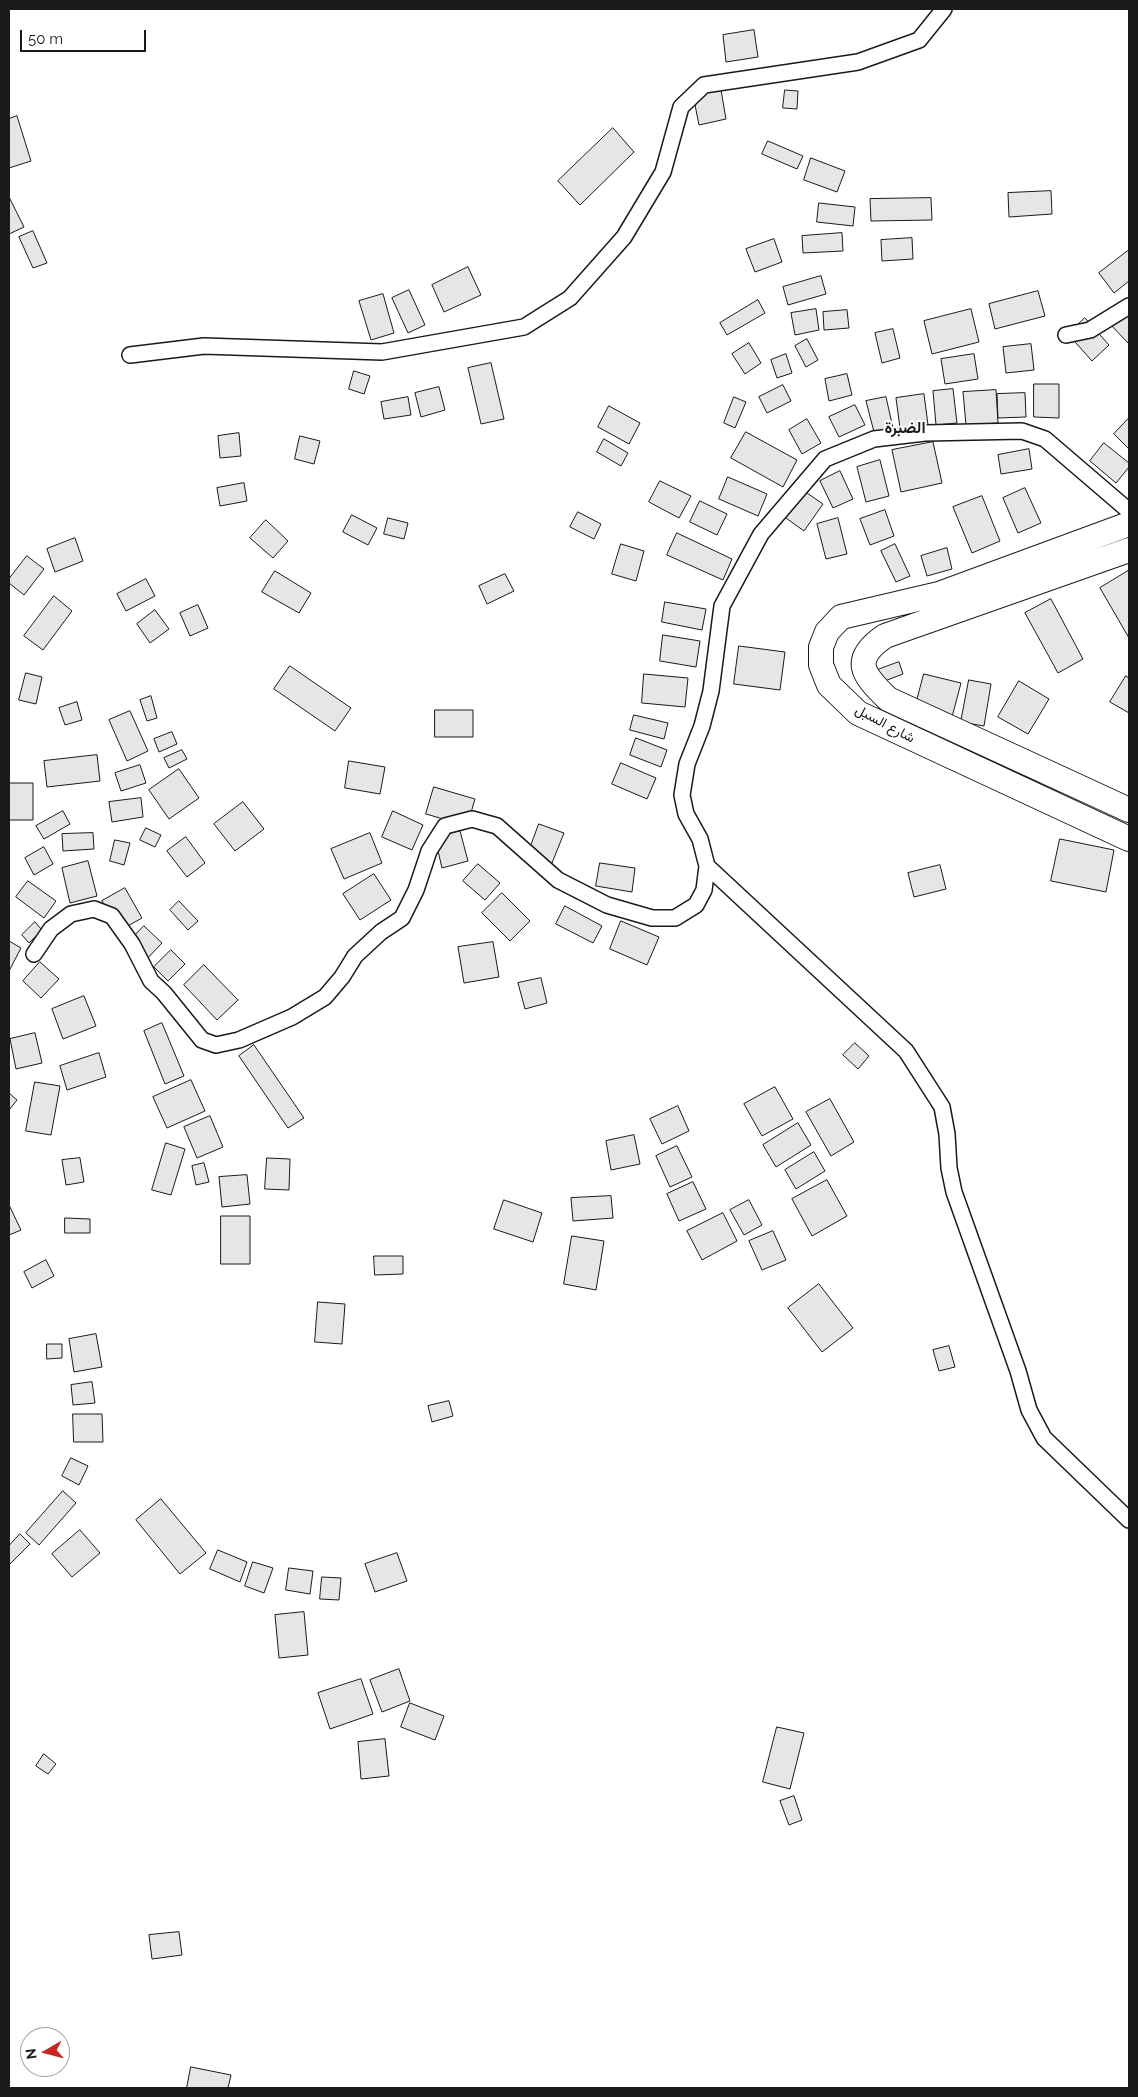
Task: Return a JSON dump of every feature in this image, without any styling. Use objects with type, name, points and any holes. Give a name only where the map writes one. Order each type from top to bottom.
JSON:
[{"type":"main road","name":"شارع السبل","points":[[1129,524],[939,594],[841,617],[827,632],[821,647],[821,666],[829,686],[858,713],[1129,838]]},
{"type":"main road","name":"شارع السبل","points":[[1129,550],[885,636],[872,645],[863,658],[864,670],[873,684],[888,699],[1129,810]]},
{"type":"street","points":[[130,355],[204,346],[382,352],[524,327],[570,298],[624,237],[662,172],[681,107],[704,85],[858,62],[919,40],[944,9]]},
{"type":"street","points":[[1066,335],[1090,330],[1129,306]]},
{"type":"street","points":[[34,954],[51,928],[71,914],[94,909],[112,916],[132,944],[151,981],[164,993],[202,1040],[216,1046],[239,1040],[292,1017],[325,997],[342,978],[355,956],[381,932],[402,918],[416,890],[429,851],[445,826],[472,819],[497,826],[558,880],[607,905],[652,918],[675,918],[696,905],[704,890],[707,866],[700,839],[686,814],[682,794],[687,764],[702,726],[712,691],[722,606],[761,534],[825,459],[874,439],[924,433],[1022,430],[1045,439],[1129,511]]},
{"type":"street","points":[[707,866],[906,1050],[927,1082],[942,1107],[947,1134],[949,1168],[954,1192],[1012,1354],[1029,1410],[1044,1438],[1129,1520]]},
{"type":"building","points":[[754,30],[758,57],[726,62],[723,35]]},
{"type":"building","points":[[721,90],[726,119],[699,125],[693,95]]},
{"type":"building","points":[[785,90],[798,91],[797,109],[783,108]]},
{"type":"building","points":[[17,116],[31,161],[9,168],[9,119]]},
{"type":"building","points":[[613,128],[634,152],[580,205],[558,181]]},
{"type":"building","points":[[768,141],[803,156],[797,169],[762,154]]},
{"type":"building","points":[[811,158],[845,171],[837,192],[804,180]]},
{"type":"building","points":[[1051,191],[1052,214],[1009,217],[1008,193]]},
{"type":"building","points":[[9,197],[24,227],[9,234]]},
{"type":"building","points":[[931,198],[932,220],[871,221],[870,199]]},
{"type":"building","points":[[819,203],[855,207],[853,226],[817,222]]},
{"type":"building","points":[[33,231],[47,263],[33,268],[19,237]]},
{"type":"building","points":[[842,233],[843,251],[803,253],[802,236]]},
{"type":"building","points":[[912,238],[913,259],[882,261],[881,240]]},
{"type":"building","points":[[774,239],[782,262],[755,272],[746,249]]},
{"type":"building","points":[[1129,250],[1129,281],[1114,293],[1099,273]]},
{"type":"building","points":[[468,267],[481,295],[444,312],[432,285]]},
{"type":"building","points":[[821,276],[826,294],[788,305],[783,287]]},
{"type":"building","points":[[409,290],[425,325],[408,333],[392,298]]},
{"type":"building","points":[[1038,291],[1045,316],[995,329],[989,304]]},
{"type":"building","points":[[383,294],[394,333],[371,340],[359,301]]},
{"type":"building","points":[[758,300],[765,313],[727,335],[720,323]]},
{"type":"building","points":[[1129,303],[1129,344],[1109,323]]},
{"type":"building","points":[[816,309],[819,330],[795,335],[791,313]]},
{"type":"building","points":[[971,309],[979,342],[932,354],[924,321]]},
{"type":"building","points":[[847,310],[849,328],[824,330],[823,312]]},
{"type":"building","points":[[1085,318],[1109,345],[1092,361],[1068,334]]},
{"type":"building","points":[[893,329],[900,358],[882,363],[875,333]]},
{"type":"building","points":[[807,339],[818,360],[806,367],[795,346]]},
{"type":"building","points":[[749,343],[761,363],[745,374],[732,354]]},
{"type":"building","points":[[1031,344],[1034,370],[1006,373],[1003,347]]},
{"type":"building","points":[[786,354],[792,373],[777,378],[771,360]]},
{"type":"building","points":[[974,354],[978,379],[945,384],[941,359]]},
{"type":"building","points":[[491,363],[504,419],[481,424],[468,368]]},
{"type":"building","points":[[354,371],[370,376],[364,394],[349,389]]},
{"type":"building","points":[[847,374],[852,395],[829,401],[825,379]]},
{"type":"building","points":[[1034,384],[1059,384],[1059,418],[1034,417]]},
{"type":"building","points":[[783,385],[791,401],[767,413],[759,397]]},
{"type":"building","points":[[439,387],[445,410],[421,417],[415,393]]},
{"type":"building","points":[[953,389],[957,423],[936,425],[933,391]]},
{"type":"building","points":[[996,390],[998,423],[966,425],[963,392]]},
{"type":"building","points":[[1025,393],[1026,417],[998,418],[997,394]]},
{"type":"building","points":[[924,394],[928,425],[900,428],[896,398]]},
{"type":"building","points":[[408,397],[411,415],[384,419],[381,402]]},
{"type":"building","points":[[734,397],[746,402],[735,428],[724,423]]},
{"type":"building","points":[[886,397],[893,428],[874,432],[866,401]]},
{"type":"building","points":[[855,405],[865,425],[839,437],[829,417]]},
{"type":"building","points":[[609,406],[640,423],[629,444],[598,427]]},
{"type":"building","points":[[1129,418],[1129,449],[1114,434]]},
{"type":"building","points":[[807,419],[821,443],[802,454],[789,430]]},
{"type":"building","points":[[746,432],[797,460],[783,487],[731,458]]},
{"type":"building","points":[[239,433],[241,456],[220,458],[218,436]]},
{"type":"building","points":[[300,436],[320,441],[314,464],[295,459]]},
{"type":"building","points":[[604,439],[628,453],[621,466],[597,452]]},
{"type":"building","points":[[933,442],[942,483],[901,492],[892,450]]},
{"type":"building","points":[[1104,443],[1129,463],[1129,467],[1116,483],[1090,461]]},
{"type":"building","points":[[1029,449],[1032,469],[1001,474],[998,455]]},
{"type":"building","points":[[880,460],[889,496],[866,502],[857,467]]},
{"type":"building","points":[[840,471],[853,499],[833,508],[820,481]]},
{"type":"building","points":[[728,477],[767,494],[758,516],[719,499]]},
{"type":"building","points":[[660,481],[691,496],[679,518],[649,502]]},
{"type":"building","points":[[244,483],[247,501],[220,506],[217,488]]},
{"type":"building","points":[[1025,488],[1041,523],[1018,533],[1003,498]]},
{"type":"building","points":[[804,491],[823,504],[804,531],[786,518]]},
{"type":"building","points":[[982,496],[1000,541],[972,553],[953,507]]},
{"type":"building","points":[[700,501],[727,514],[717,535],[690,522]]},
{"type":"building","points":[[885,510],[894,536],[870,545],[860,519]]},
{"type":"building","points":[[578,512],[601,524],[594,539],[570,527]]},
{"type":"building","points":[[352,515],[377,528],[368,545],[343,532]]},
{"type":"building","points":[[388,518],[408,523],[404,539],[384,534]]},
{"type":"building","points":[[838,518],[847,554],[826,559],[817,524]]},
{"type":"building","points":[[266,520],[288,541],[273,558],[250,538]]},
{"type":"building","points":[[677,533],[732,559],[723,580],[667,555]]},
{"type":"building","points":[[75,538],[83,561],[55,572],[47,549]]},
{"type":"building","points":[[621,544],[644,551],[636,581],[612,574]]},
{"type":"building","points":[[895,544],[910,576],[896,582],[881,551]]},
{"type":"building","points":[[947,548],[952,569],[927,576],[921,556]]},
{"type":"building","points":[[27,556],[44,569],[24,595],[9,583],[9,579]]},
{"type":"building","points":[[275,571],[311,593],[299,613],[262,592]]},
{"type":"building","points":[[1128,571],[1129,573],[1129,638],[1100,588]]},
{"type":"building","points":[[505,574],[514,591],[487,604],[479,586]]},
{"type":"building","points":[[146,579],[155,596],[126,611],[117,594]]},
{"type":"building","points":[[54,596],[72,611],[43,650],[24,636]]},
{"type":"building","points":[[1051,599],[1083,659],[1058,673],[1025,613]]},
{"type":"building","points":[[665,602],[706,609],[702,630],[662,622]]},
{"type":"building","points":[[198,605],[208,628],[190,636],[180,613]]},
{"type":"building","points":[[155,610],[169,629],[150,643],[137,624]]},
{"type":"building","points":[[663,635],[700,641],[696,667],[660,661]]},
{"type":"building","points":[[739,646],[785,652],[780,690],[734,684]]},
{"type":"building","points":[[899,662],[903,674],[877,684],[872,672]]},
{"type":"building","points":[[290,666],[351,708],[335,731],[274,689]]},
{"type":"building","points":[[26,673],[42,677],[36,704],[19,700]]},
{"type":"building","points":[[644,674],[688,678],[685,707],[642,703]]},
{"type":"building","points":[[924,674],[961,683],[952,717],[915,708]]},
{"type":"building","points":[[1126,676],[1129,678],[1129,713],[1110,702]]},
{"type":"building","points":[[969,680],[991,684],[984,726],[961,722]]},
{"type":"building","points":[[1019,681],[1049,699],[1028,734],[998,717]]},
{"type":"building","points":[[151,696],[157,718],[147,721],[140,700]]},
{"type":"building","points":[[77,702],[82,720],[65,725],[59,708]]},
{"type":"building","points":[[435,710],[473,710],[473,737],[435,737]]},
{"type":"building","points":[[130,711],[148,751],[127,761],[109,720]]},
{"type":"building","points":[[634,715],[668,723],[664,739],[630,730]]},
{"type":"building","points":[[172,732],[177,744],[159,752],[154,739]]},
{"type":"building","points":[[636,738],[667,750],[661,767],[630,755]]},
{"type":"building","points":[[182,750],[187,759],[169,768],[164,758]]},
{"type":"building","points":[[97,755],[100,781],[47,787],[44,761]]},
{"type":"building","points":[[349,761],[385,767],[380,794],[345,788]]},
{"type":"building","points":[[621,763],[656,778],[647,799],[612,784]]},
{"type":"building","points":[[140,765],[146,783],[121,791],[115,773]]},
{"type":"building","points":[[179,769],[199,798],[169,819],[149,790]]},
{"type":"building","points":[[9,783],[33,783],[33,820],[9,820]]},
{"type":"building","points":[[434,787],[475,799],[467,826],[426,814]]},
{"type":"building","points":[[141,798],[143,817],[112,822],[109,802]]},
{"type":"building","points":[[243,802],[264,829],[235,851],[214,824]]},
{"type":"building","points":[[63,811],[70,824],[44,839],[36,826]]},
{"type":"building","points":[[393,811],[423,825],[412,850],[382,837]]},
{"type":"building","points":[[539,824],[564,833],[552,863],[528,854]]},
{"type":"building","points":[[146,828],[161,835],[155,847],[140,840]]},
{"type":"building","points":[[460,831],[468,861],[442,868],[435,838]]},
{"type":"building","points":[[93,833],[94,849],[63,851],[62,834]]},
{"type":"building","points":[[370,833],[382,863],[344,879],[331,849]]},
{"type":"building","points":[[186,837],[205,863],[187,877],[167,851]]},
{"type":"building","points":[[1060,839],[1114,850],[1106,892],[1051,881]]},
{"type":"building","points":[[115,840],[130,843],[124,865],[110,861]]},
{"type":"building","points":[[44,847],[53,864],[34,875],[25,858]]},
{"type":"building","points":[[88,861],[97,896],[70,903],[62,868]]},
{"type":"building","points":[[600,863],[635,868],[632,892],[596,886]]},
{"type":"building","points":[[478,864],[500,883],[485,900],[463,881]]},
{"type":"building","points":[[940,865],[946,889],[914,897],[908,873]]},
{"type":"building","points":[[374,874],[391,900],[360,920],[343,894]]},
{"type":"building","points":[[28,881],[56,901],[44,918],[16,897]]},
{"type":"building","points":[[125,888],[142,918],[119,931],[102,901]]},
{"type":"building","points":[[502,893],[530,921],[510,941],[482,913]]},
{"type":"building","points":[[179,901],[198,921],[188,930],[170,910]]},
{"type":"building","points":[[565,906],[602,926],[593,943],[556,924]]},
{"type":"building","points":[[621,921],[659,937],[647,965],[610,949]]},
{"type":"building","points":[[35,922],[42,930],[29,943],[22,935]]},
{"type":"building","points":[[144,926],[162,943],[144,962],[126,945]]},
{"type":"building","points":[[9,941],[21,948],[9,971]]},
{"type":"building","points":[[493,942],[499,977],[464,983],[458,947]]},
{"type":"building","points":[[171,950],[185,964],[168,981],[154,967]]},
{"type":"building","points":[[40,962],[59,979],[41,998],[23,981]]},
{"type":"building","points":[[204,965],[238,1000],[217,1020],[184,985]]},
{"type":"building","points":[[541,978],[547,1003],[525,1009],[518,983]]},
{"type":"building","points":[[84,996],[96,1026],[63,1039],[52,1009]]},
{"type":"building","points":[[162,1023],[184,1076],[165,1084],[144,1031]]},
{"type":"building","points":[[35,1033],[42,1063],[16,1069],[10,1039]]},
{"type":"building","points":[[855,1043],[869,1056],[858,1069],[843,1055]]},
{"type":"building","points":[[254,1045],[304,1118],[288,1128],[239,1056]]},
{"type":"building","points":[[99,1053],[106,1077],[67,1090],[60,1066]]},
{"type":"building","points":[[191,1080],[205,1111],[167,1128],[153,1097]]},
{"type":"building","points":[[35,1082],[60,1086],[51,1135],[26,1131]]},
{"type":"building","points":[[775,1087],[793,1119],[762,1136],[744,1104]]},
{"type":"building","points":[[9,1093],[17,1100],[9,1110]]},
{"type":"building","points":[[830,1099],[854,1142],[831,1156],[806,1112]]},
{"type":"building","points":[[678,1106],[689,1131],[662,1144],[650,1119]]},
{"type":"building","points":[[210,1116],[223,1147],[197,1158],[184,1127]]},
{"type":"building","points":[[798,1123],[811,1145],[776,1167],[763,1145]]},
{"type":"building","points":[[634,1135],[640,1164],[611,1170],[606,1141]]},
{"type":"building","points":[[166,1143],[185,1149],[171,1195],[152,1190]]},
{"type":"building","points":[[677,1146],[692,1177],[670,1187],[656,1156]]},
{"type":"building","points":[[814,1152],[825,1171],[796,1189],[785,1170]]},
{"type":"building","points":[[80,1158],[84,1182],[66,1185],[62,1160]]},
{"type":"building","points":[[267,1158],[290,1159],[289,1190],[265,1189]]},
{"type":"building","points":[[204,1163],[209,1182],[196,1185],[192,1166]]},
{"type":"building","points":[[247,1175],[250,1204],[222,1207],[219,1177]]},
{"type":"building","points":[[827,1180],[847,1216],[812,1236],[792,1199]]},
{"type":"building","points":[[693,1182],[706,1209],[679,1221],[667,1194]]},
{"type":"building","points":[[611,1196],[613,1218],[573,1221],[571,1198]]},
{"type":"building","points":[[504,1200],[542,1213],[533,1242],[494,1229]]},
{"type":"building","points":[[749,1200],[762,1225],[744,1235],[730,1210]]},
{"type":"building","points":[[9,1205],[21,1230],[9,1235]]},
{"type":"building","points":[[723,1213],[737,1241],[702,1260],[687,1231]]},
{"type":"building","points":[[221,1216],[250,1216],[250,1264],[221,1264]]},
{"type":"building","points":[[65,1218],[90,1219],[90,1233],[65,1233]]},
{"type":"building","points":[[773,1231],[786,1260],[762,1270],[749,1241]]},
{"type":"building","points":[[572,1236],[604,1241],[596,1290],[564,1284]]},
{"type":"building","points":[[374,1256],[403,1256],[403,1274],[375,1275]]},
{"type":"building","points":[[46,1260],[54,1276],[32,1288],[24,1272]]},
{"type":"building","points":[[819,1284],[853,1328],[822,1352],[788,1308]]},
{"type":"building","points":[[318,1302],[345,1304],[342,1344],[315,1342]]},
{"type":"building","points":[[96,1334],[102,1367],[74,1372],[69,1339]]},
{"type":"building","points":[[47,1344],[62,1344],[62,1358],[47,1359]]},
{"type":"building","points":[[949,1346],[955,1367],[939,1371],[933,1350]]},
{"type":"building","points":[[92,1382],[95,1403],[73,1405],[71,1385]]},
{"type":"building","points":[[449,1401],[453,1416],[432,1422],[428,1406]]},
{"type":"building","points":[[73,1414],[102,1414],[103,1442],[74,1442]]},
{"type":"building","points":[[71,1458],[88,1466],[79,1485],[62,1476]]},
{"type":"building","points":[[63,1491],[76,1503],[39,1545],[26,1533]]},
{"type":"building","points":[[161,1499],[206,1553],[180,1574],[136,1520]]},
{"type":"building","points":[[80,1530],[100,1553],[72,1577],[52,1554]]},
{"type":"building","points":[[20,1534],[30,1544],[9,1565],[9,1546]]},
{"type":"building","points":[[218,1550],[247,1562],[240,1582],[210,1569]]},
{"type":"building","points":[[397,1553],[407,1581],[375,1592],[365,1564]]},
{"type":"building","points":[[253,1562],[273,1568],[264,1593],[245,1586]]},
{"type":"building","points":[[289,1568],[313,1571],[310,1594],[286,1590]]},
{"type":"building","points":[[322,1577],[341,1578],[339,1600],[320,1599]]},
{"type":"building","points":[[304,1612],[308,1655],[279,1658],[275,1615]]},
{"type":"building","points":[[399,1669],[410,1701],[382,1712],[370,1680]]},
{"type":"building","points":[[361,1679],[373,1714],[330,1729],[318,1693]]},
{"type":"building","points":[[410,1703],[444,1716],[435,1740],[401,1727]]},
{"type":"building","points":[[777,1727],[804,1733],[790,1789],[763,1782]]},
{"type":"building","points":[[385,1739],[389,1776],[361,1779],[358,1742]]},
{"type":"building","points":[[44,1754],[56,1764],[48,1774],[36,1766]]},
{"type":"building","points":[[794,1796],[802,1820],[789,1825],[780,1801]]},
{"type":"building","points":[[179,1932],[182,1955],[152,1959],[149,1935]]},
{"type":"building","points":[[191,2067],[231,2075],[228,2088],[187,2088]]},
{"type":"district","name":"الضبرة","points":[[905,428]]}]
